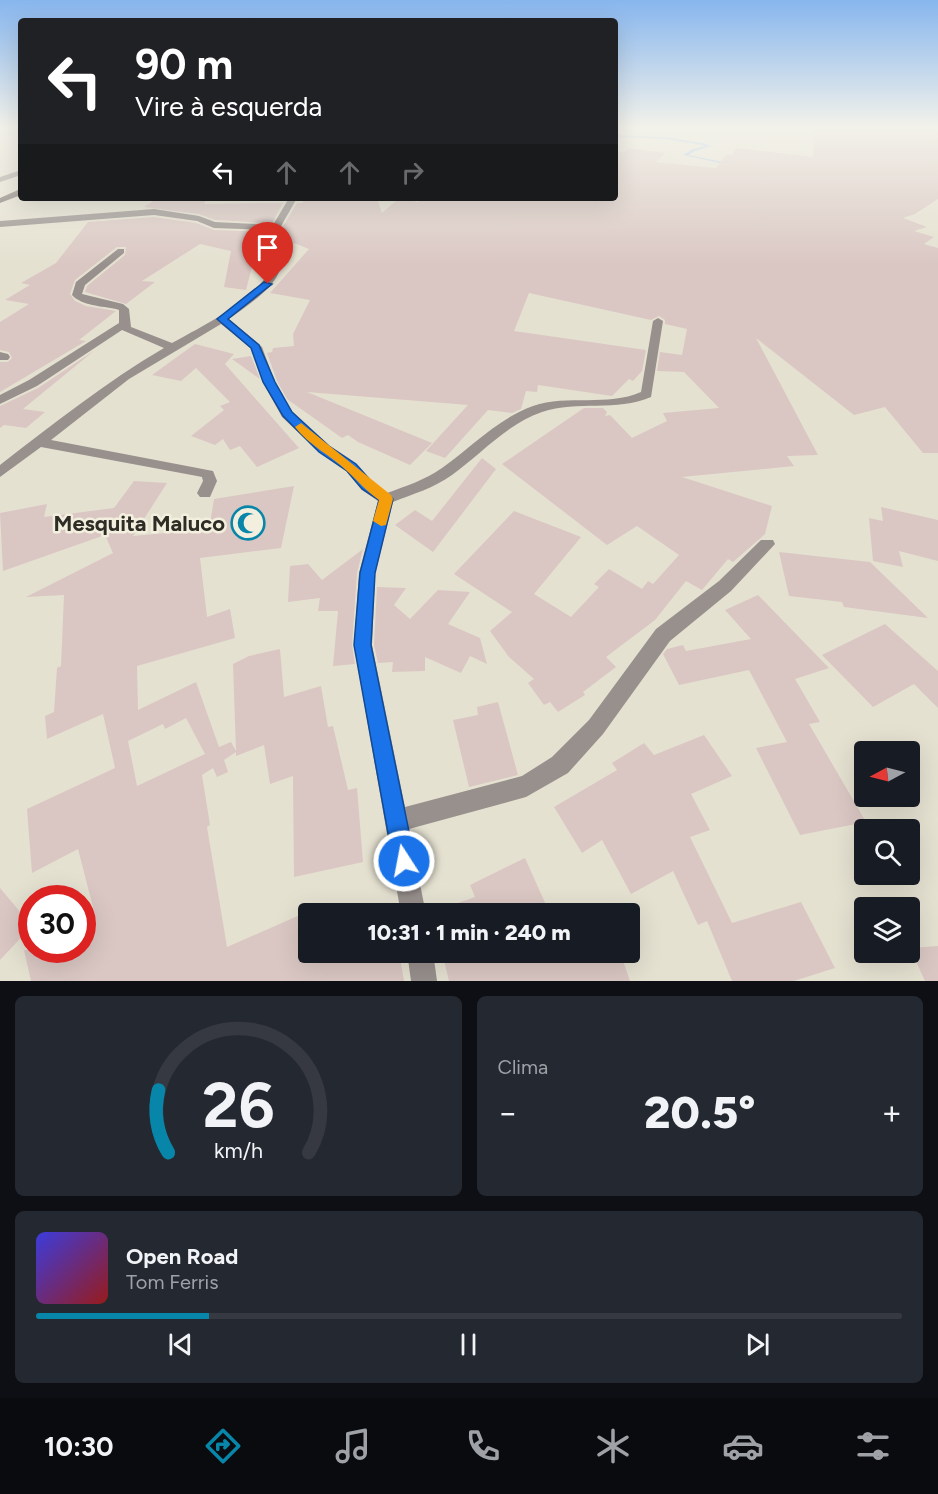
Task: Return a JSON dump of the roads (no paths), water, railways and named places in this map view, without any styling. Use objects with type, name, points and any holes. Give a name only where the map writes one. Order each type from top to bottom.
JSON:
[{"type":"main road","points":[[0,191],[18,183]]},
{"type":"main road","points":[[0,201],[18,193]]},
{"type":"street","points":[[0,180],[16,174]]},
{"type":"street","points":[[0,472],[125,376],[222,319],[268,284],[276,270],[280,249],[276,228],[291,201]]},
{"type":"street","points":[[0,224],[154,212],[183,216],[214,225],[276,228]]},
{"type":"street","points":[[120,251],[80,284],[76,291],[82,299],[119,306],[124,309],[124,324],[127,329],[171,347]]},
{"type":"street","points":[[222,319],[256,347],[269,382],[287,414],[324,449],[351,468],[367,486],[386,499]]},
{"type":"street","points":[[386,499],[444,474],[490,436],[520,417],[551,405],[624,401],[648,394],[658,321]]},
{"type":"street","points":[[0,400],[33,383],[124,324]]},
{"type":"street","points":[[37,442],[199,471],[208,474],[210,481],[205,493]]},
{"type":"street","points":[[386,499],[368,573],[363,645],[412,903]]},
{"type":"street","points":[[396,821],[526,786],[560,765],[596,727],[663,635],[725,586],[767,544]]},
{"type":"street","points":[[422,963],[424,981]]},
{"type":"place","name":"Mesquita Maluco","points":[[248,523]]}]
